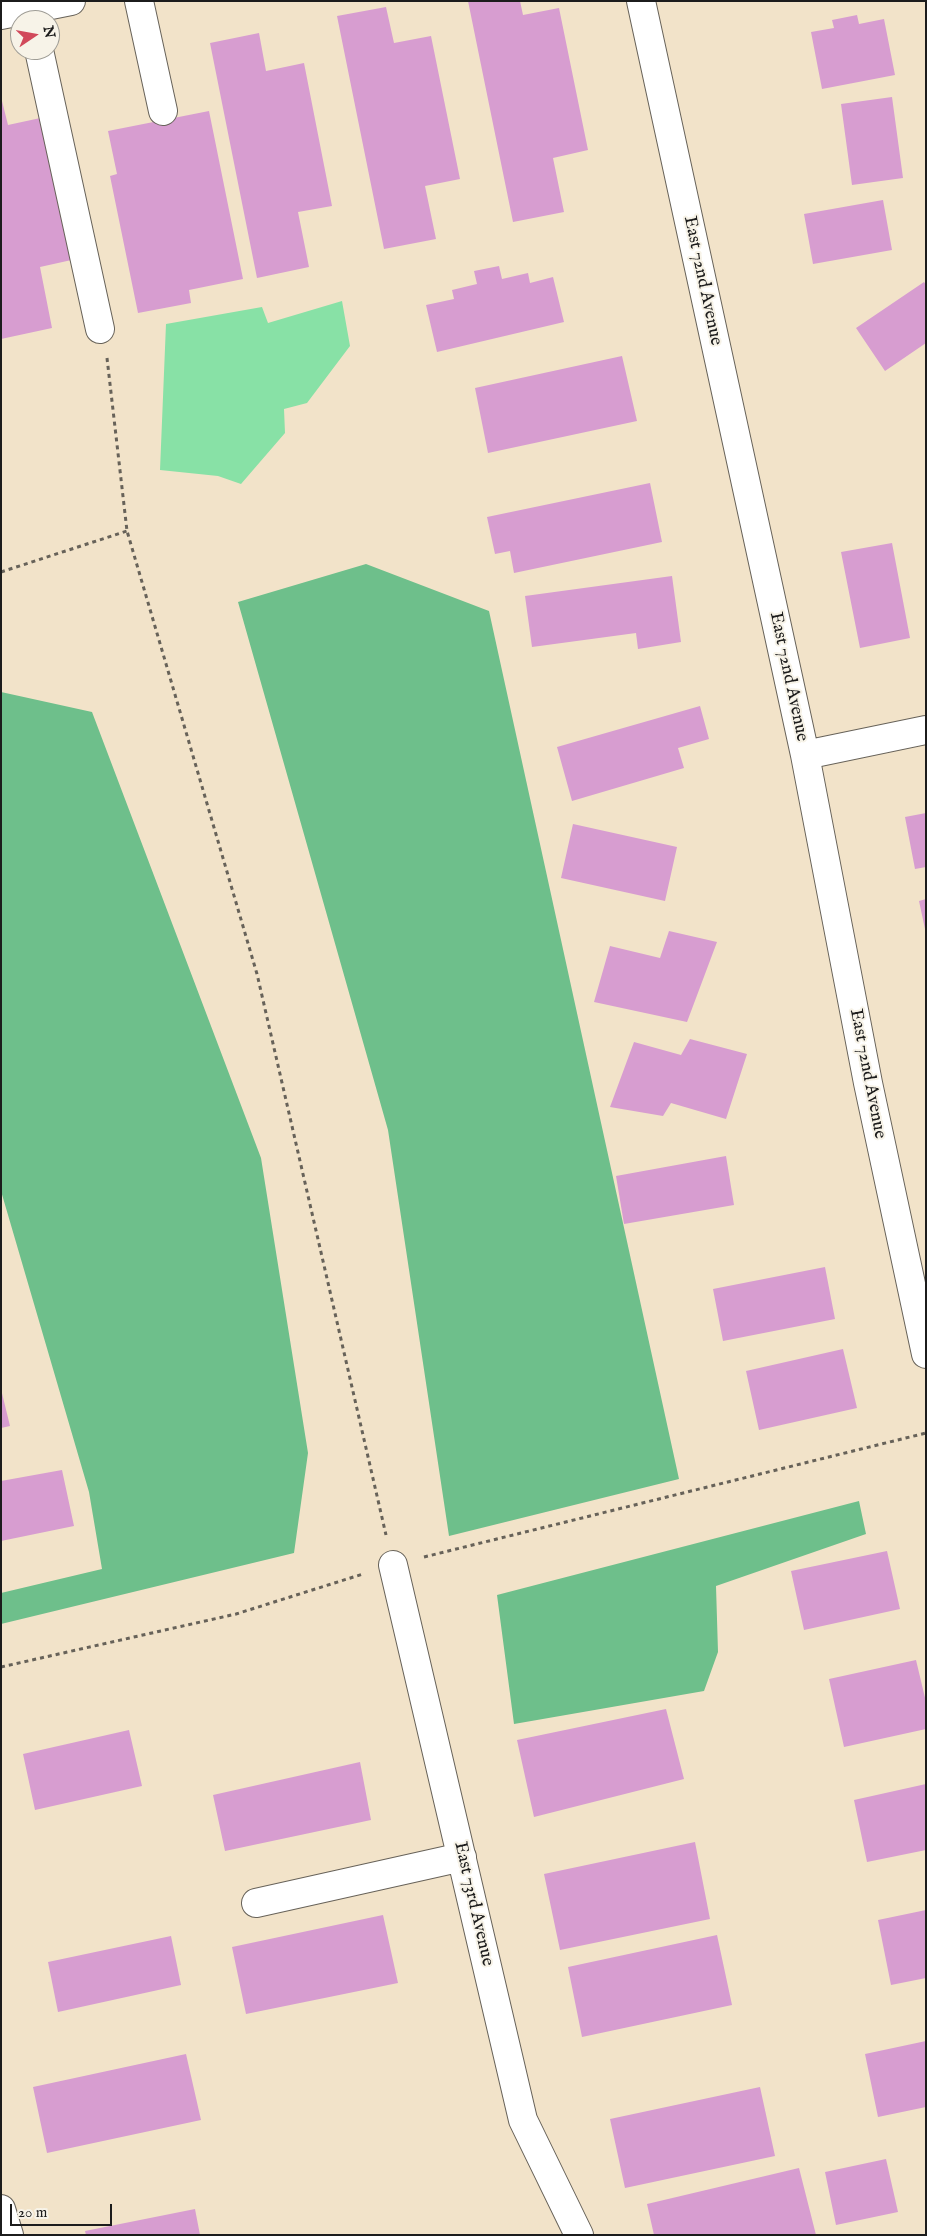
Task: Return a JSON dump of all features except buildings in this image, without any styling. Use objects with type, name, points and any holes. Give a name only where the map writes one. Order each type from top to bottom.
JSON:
[{"type":"street","points":[[139,1],[163,111]]},
{"type":"street","name":"East 72nd Avenue","points":[[641,1],[805,755],[868,1083],[926,1354]]},
{"type":"street","points":[[43,10],[62,2]]},
{"type":"street","points":[[41,60],[103,339]]},
{"type":"street","points":[[805,755],[926,730]]},
{"type":"street","name":"East 73rd Avenue","points":[[392,1565],[524,2120],[579,2235]]},
{"type":"street","points":[[256,1903],[462,1857]]},
{"type":"street","points":[[1,2209],[9,2235]]},
{"type":"path","points":[[103,339],[127,531],[257,974],[392,1565]]},
{"type":"path","points":[[1,572],[127,531]]},
{"type":"path","points":[[1,1667],[236,1614],[392,1565],[926,1433]]},
{"type":"green space","points":[[342,301],[350,346],[307,403],[284,409],[285,433],[241,484],[218,476],[160,470],[166,324],[262,307],[268,323]]},
{"type":"green space","points":[[366,564],[489,611],[679,1479],[449,1536],[388,1130],[238,602]]},
{"type":"green space","points":[[1,692],[92,712],[261,1158],[308,1453],[294,1553],[1,1624],[1,1593],[102,1569],[89,1492],[1,1191]]},
{"type":"green space","points":[[859,1501],[866,1534],[716,1586],[718,1652],[704,1691],[514,1724],[497,1595]]}]
